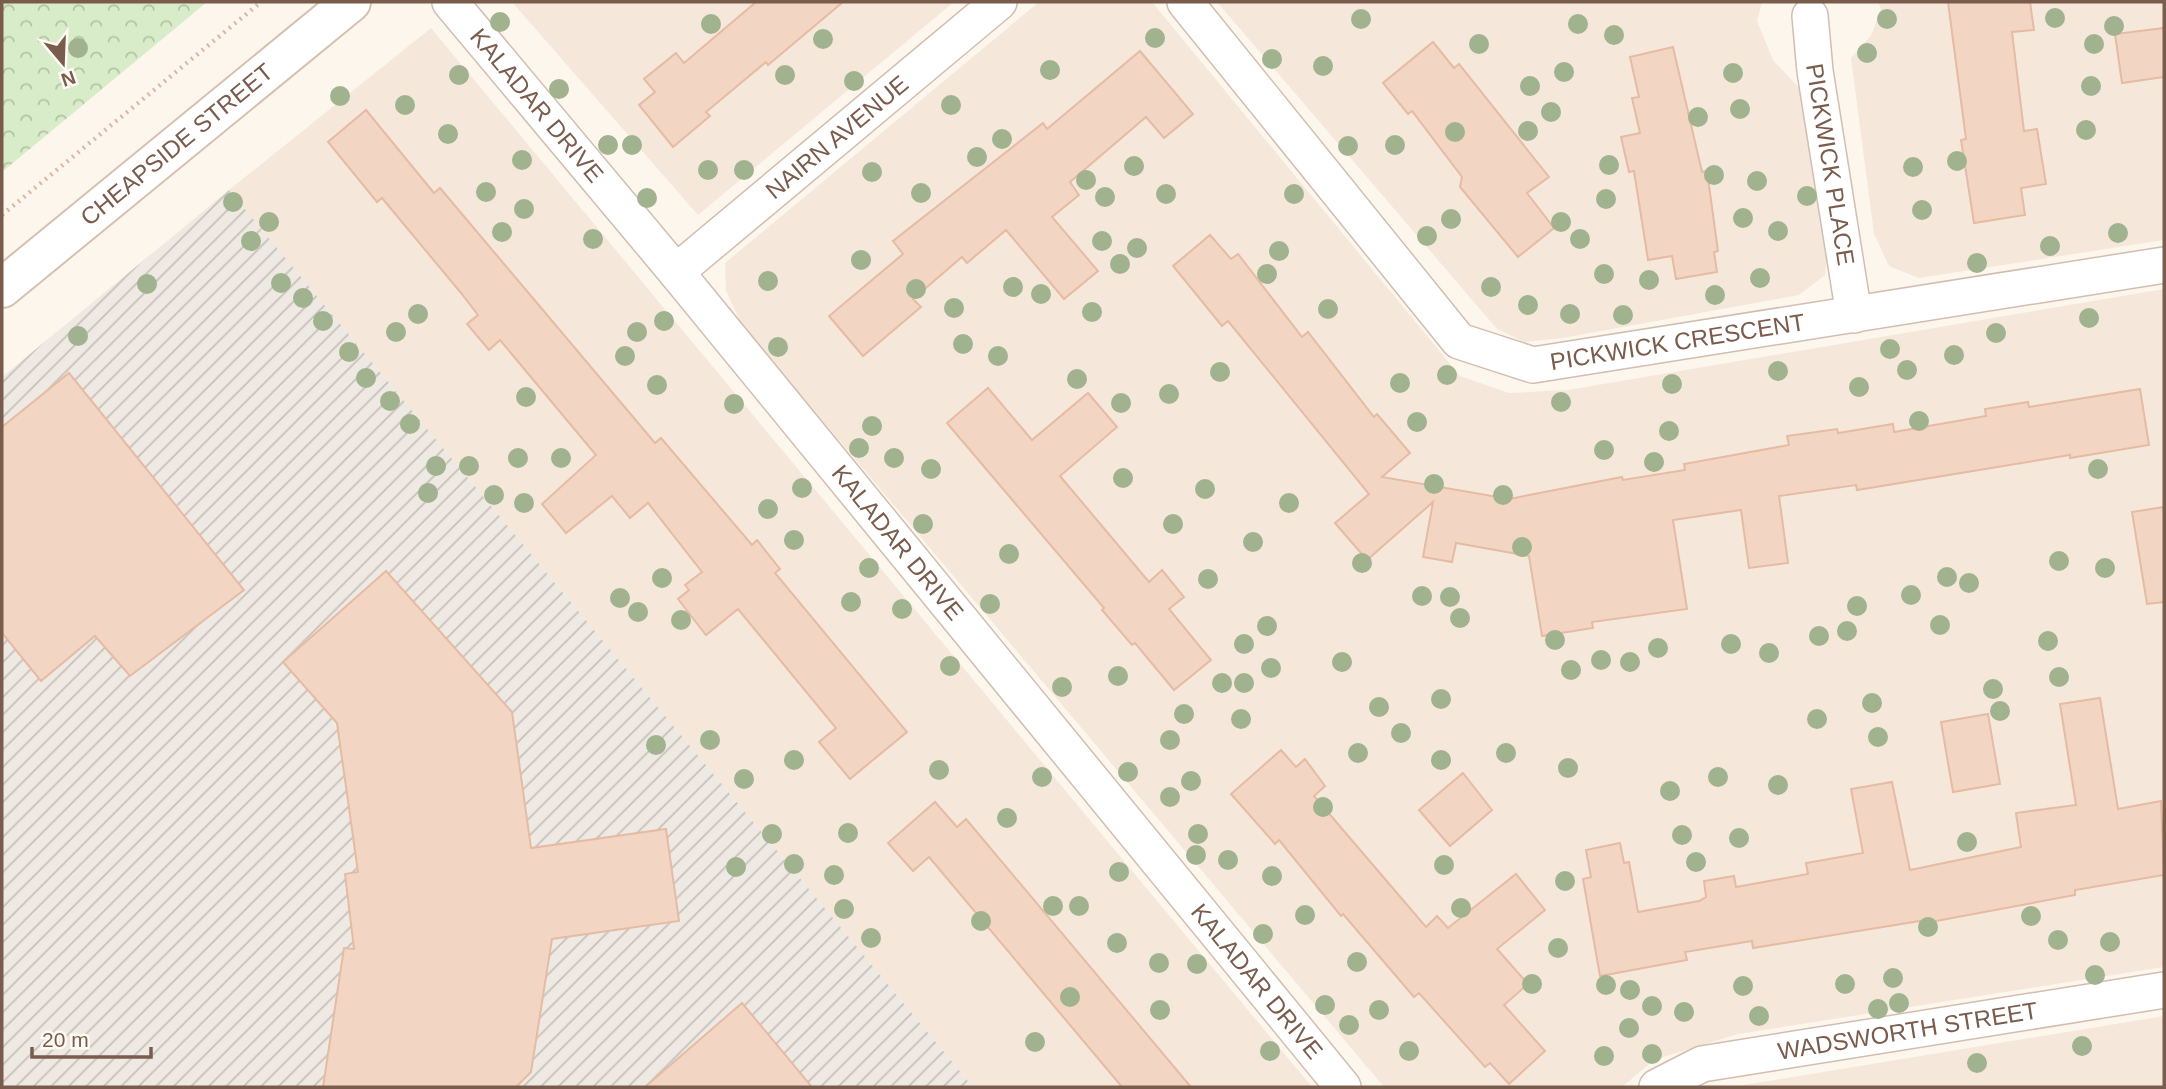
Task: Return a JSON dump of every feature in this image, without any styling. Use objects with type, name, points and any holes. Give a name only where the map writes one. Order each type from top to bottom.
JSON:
[{"type":"street","name":"CHEAPSIDE STREET","points":[[2,288],[351,2]]},
{"type":"street","name":"KALADAR DRIVE","points":[[450,2],[676,272],[1343,1087]]},
{"type":"street","name":"NAIRN AVENUE","points":[[676,272],[999,2]]},
{"type":"street","name":"PICKWICK CRESCENT","points":[[1185,2],[1459,341],[1533,365],[2164,265]]},
{"type":"street","name":"PICKWICK PLACE","points":[[1810,16],[1815,71],[1854,315]]},
{"type":"street","name":"WADSWORTH STREET","points":[[1657,1087],[1702,1064],[2164,990]]},
{"type":"path","points":[[2,215],[261,2]]},
{"type":"shaded area","points":[[512,2],[954,2],[698,215]]},
{"type":"shaded area","points":[[1039,2],[1152,2],[1460,376],[1509,393],[1568,390],[2164,289],[2164,967],[1738,1034],[1654,1060],[1622,1087],[1384,1087],[742,325],[726,291],[725,263]]},
{"type":"shaded area","points":[[1217,2],[1762,2],[1757,21],[1773,60],[1800,89],[1828,249],[1825,275],[1799,295],[1563,338],[1524,342],[1497,329]]},
{"type":"shaded area","points":[[1877,2],[2164,2],[2164,240],[1919,278],[1889,266],[1874,234],[1851,58],[1872,34],[1881,8]]},
{"type":"shaded area","points":[[431,28],[1312,1087],[973,1087],[229,190]]},
{"type":"shaded area","points":[[229,190],[973,1087],[2,1087],[2,377]]},
{"type":"shaded area","points":[[2164,1016],[2164,1087],[1732,1087]]},
{"type":"green space","points":[[2,2],[207,2],[2,172]]},
{"type":"building","points":[[756,2],[843,2],[768,65],[766,62],[706,112],[710,116],[673,147],[639,105],[655,92],[644,79],[676,53],[684,63]]},
{"type":"building","points":[[1948,2],[2030,2],[2034,30],[2012,32],[2024,131],[2037,129],[2046,184],[2021,188],[2025,215],[1974,223],[1961,140],[1966,139]]},
{"type":"building","points":[[2164,28],[2164,77],[2122,83],[2115,34]]},
{"type":"building","points":[[1433,42],[1454,68],[1459,64],[1549,177],[1527,193],[1554,228],[1518,257],[1460,187],[1462,177],[1412,111],[1408,114],[1383,83]]},
{"type":"building","points":[[1673,47],[1702,172],[1707,171],[1718,251],[1714,252],[1717,272],[1676,279],[1672,256],[1648,260],[1634,171],[1629,172],[1621,137],[1640,133],[1632,98],[1639,97],[1630,57]]},
{"type":"building","points":[[1140,51],[1193,114],[1164,138],[1146,117],[1070,182],[1079,195],[1052,217],[1098,271],[1064,299],[1006,230],[967,263],[962,257],[913,299],[921,307],[863,356],[829,316],[903,254],[893,241],[1043,123],[1047,129]]},
{"type":"building","points":[[366,110],[434,193],[440,188],[655,443],[661,438],[752,545],[757,540],[780,569],[775,573],[907,732],[850,779],[819,742],[836,728],[738,609],[706,635],[678,599],[689,590],[685,585],[702,572],[648,503],[630,518],[612,496],[566,533],[542,504],[596,455],[500,340],[489,350],[467,324],[478,315],[461,293],[382,198],[377,202],[328,142]]},
{"type":"building","points":[[1210,235],[1231,259],[1238,254],[1302,337],[1308,332],[1374,417],[1377,414],[1410,453],[1382,477],[1509,499],[1622,477],[1623,480],[1685,470],[1684,464],[1789,445],[1787,436],[1837,429],[1838,433],[1893,424],[1894,432],[1986,416],[1985,409],[2028,402],[2029,407],[2140,389],[2149,445],[2070,458],[2070,455],[1857,490],[1856,485],[1779,496],[1788,563],[1749,568],[1741,510],[1673,520],[1687,609],[1592,622],[1593,628],[1542,636],[1529,556],[1456,543],[1452,562],[1423,557],[1433,502],[1367,560],[1335,523],[1369,494],[1228,321],[1222,326],[1173,266]]},
{"type":"building","points":[[69,373],[244,590],[130,676],[95,636],[41,681],[2,633],[2,427]]},
{"type":"building","points":[[988,388],[1032,440],[1088,393],[1117,427],[1060,476],[1149,582],[1162,570],[1184,597],[1169,609],[1211,660],[1174,690],[1135,643],[1132,645],[1102,610],[1104,608],[947,423]]},
{"type":"building","points":[[2164,507],[2164,602],[2147,604],[2132,512]]},
{"type":"building","points":[[386,571],[512,712],[531,848],[666,829],[679,921],[552,939],[531,1072],[516,1087],[323,1087],[344,948],[354,949],[345,874],[358,872],[337,723],[283,662]]},
{"type":"building","points":[[2100,698],[2118,809],[2161,801],[2164,875],[2075,890],[2075,895],[1920,924],[1920,921],[1753,948],[1752,941],[1685,952],[1687,960],[1600,976],[1583,879],[1591,877],[1586,850],[1620,843],[1624,863],[1629,862],[1638,912],[1699,901],[1706,897],[1704,881],[1734,876],[1736,887],[1808,874],[1806,863],[1863,853],[1851,789],[1892,782],[1910,870],[2021,847],[2016,813],[2076,805],[2060,704]]},
{"type":"building","points":[[1988,714],[2000,784],[1953,792],[1941,722]]},
{"type":"building","points":[[1281,750],[1296,767],[1305,759],[1325,786],[1314,796],[1426,927],[1437,916],[1448,928],[1516,874],[1545,910],[1497,949],[1528,984],[1504,1005],[1545,1051],[1509,1084],[1490,1063],[1485,1067],[1419,993],[1414,997],[1343,914],[1341,916],[1279,840],[1275,844],[1231,794]]},
{"type":"building","points":[[1463,773],[1492,810],[1450,846],[1419,810]]},
{"type":"building","points":[[935,802],[957,827],[966,819],[1191,1087],[1122,1087],[929,857],[913,871],[888,843]]},
{"type":"building","points":[[742,1003],[812,1087],[645,1087]]}]
